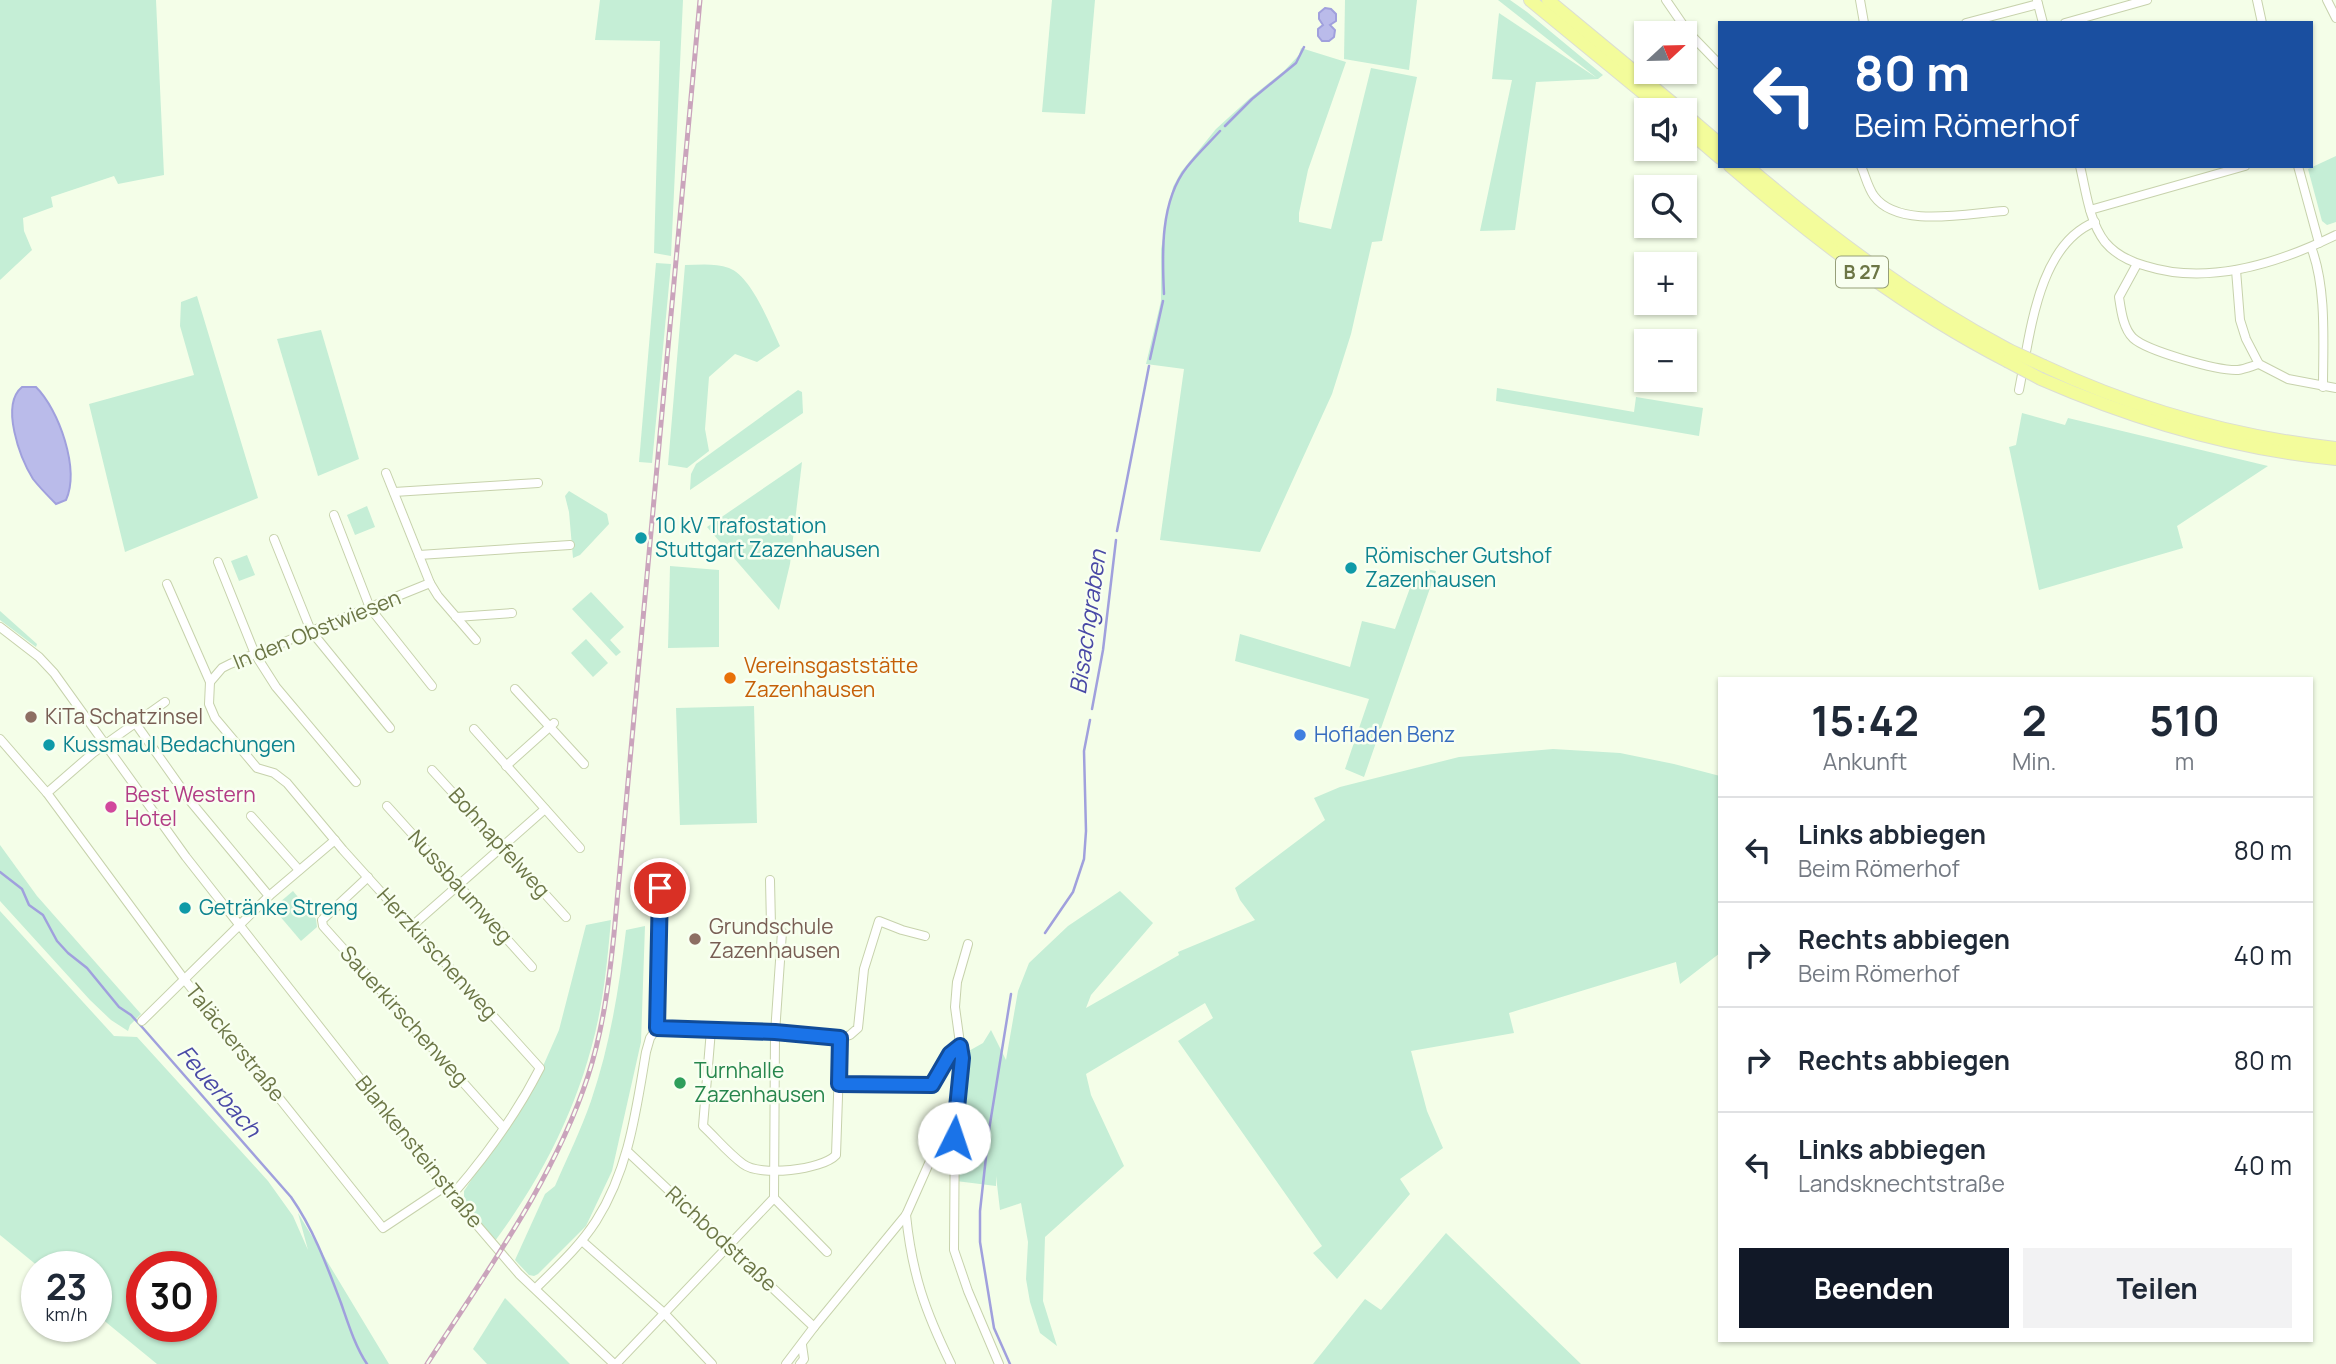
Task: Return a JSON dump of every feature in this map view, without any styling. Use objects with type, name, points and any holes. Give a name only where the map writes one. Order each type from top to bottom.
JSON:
[{"type":"highway","points":[[1530,0],[1649,98]]},
{"type":"highway","points":[[1548,0],[1666,98]]},
{"type":"highway","points":[[1561,0],[1587,22],[1604,45]]},
{"type":"highway","points":[[1697,124],[1718,142]]},
{"type":"highway","points":[[1697,138],[1718,156]]},
{"type":"highway","name":"B 27","points":[[1732,168],[1769,200],[1873,280],[1943,326],[2124,412],[2249,447],[2336,459]]},
{"type":"highway","name":"B 27","points":[[1749,168],[1842,243],[1905,289],[2008,355]]},
{"type":"highway","name":"B 27","points":[[2042,372],[2190,420],[2252,436],[2336,448]]},
{"type":"street","points":[[1665,0],[1688,32],[1718,63]]},
{"type":"street","points":[[1860,0],[1864,21]]},
{"type":"street","points":[[2072,21],[2147,0]]},
{"type":"street","points":[[2257,0],[2262,21]]},
{"type":"street","points":[[2327,0],[2336,18]]},
{"type":"street","points":[[1973,21],[2038,2],[2043,21]]},
{"type":"street","points":[[1862,168],[1874,196],[1889,209],[1909,216],[2004,211]]},
{"type":"street","points":[[2080,168],[2090,209],[2110,247],[2137,264],[2156,269],[2180,272],[2236,270],[2284,258],[2336,235]]},
{"type":"street","points":[[2090,209],[2238,168]]},
{"type":"street","points":[[2298,168],[2315,245],[2323,321],[2323,387]]},
{"type":"street","points":[[2020,390],[2043,286],[2060,249],[2077,230],[2095,222]]},
{"type":"street","points":[[2137,264],[2119,297],[2131,336],[2164,353],[2220,369],[2239,370],[2259,364]]},
{"type":"street","points":[[2236,270],[2240,320],[2259,364],[2288,379],[2336,388]]},
{"type":"street","points":[[386,473],[430,583],[476,640]]},
{"type":"street","points":[[394,492],[538,483]]},
{"type":"street","points":[[334,515],[370,608],[432,687]]},
{"type":"street","points":[[274,539],[311,631],[390,728]]},
{"type":"street","points":[[419,555],[570,545]]},
{"type":"street","points":[[218,562],[255,654],[276,687],[356,782]]},
{"type":"street","name":"In den Obstwiesen","points":[[335,840],[281,777],[257,768],[215,718],[208,704],[210,682],[222,668],[430,583]]},
{"type":"street","points":[[167,584],[210,682]]},
{"type":"street","points":[[456,617],[512,613]]},
{"type":"street","name":"Blankensteinstraße","points":[[0,627],[48,666],[239,926],[519,1274],[615,1364]]},
{"type":"street","points":[[515,689],[552,725],[584,764]]},
{"type":"street","points":[[47,793],[106,744],[165,702]]},
{"type":"street","points":[[136,724],[191,802],[270,897]]},
{"type":"street","points":[[506,766],[552,725]]},
{"type":"street","points":[[474,729],[580,848]]},
{"type":"street","name":"Taläckerstraße","points":[[0,739],[47,793],[184,979],[383,1228],[446,1186]]},
{"type":"street","name":"Bohnapfelweg","points":[[432,770],[566,917]]},
{"type":"street","name":"Nussbaumweg","points":[[387,806],[532,967]]},
{"type":"street","points":[[412,926],[545,808]]},
{"type":"street","points":[[251,816],[299,870]]},
{"type":"street","points":[[142,1021],[239,926],[335,840]]},
{"type":"street","name":"Herzkirschenweg","points":[[335,840],[540,1068],[503,1127]]},
{"type":"street","name":"Sauerkirschenweg","points":[[368,877],[322,920],[323,926],[503,1127]]},
{"type":"street","points":[[615,1364],[774,1198],[775,1032],[782,932],[771,926],[770,880]]},
{"type":"street","points":[[536,1289],[582,1241],[597,1220],[628,1152],[646,1052],[650,1038],[657,1028],[660,888]]},
{"type":"street","points":[[657,1028],[775,1032],[840,1038],[850,1035],[858,1028],[864,970],[879,921],[925,936]]},
{"type":"street","points":[[968,944],[957,982],[956,1007],[962,1058],[954,1138],[954,1250],[968,1292],[999,1364]]},
{"type":"street","points":[[710,1030],[703,1126],[745,1166],[774,1172],[821,1163],[836,1155],[840,1038]]},
{"type":"street","points":[[839,1084],[932,1085],[950,1054],[960,1046]]},
{"type":"street","points":[[453,1194],[503,1127]]},
{"type":"street","points":[[786,1364],[906,1215],[934,1152],[941,1143],[954,1138]]},
{"type":"street","name":"Richbodstraße","points":[[628,1152],[814,1327]]},
{"type":"street","points":[[774,1198],[827,1252]]},
{"type":"street","points":[[906,1215],[912,1262],[923,1304],[951,1364]]},
{"type":"street","points":[[582,1241],[664,1313],[712,1364]]},
{"type":"street","points":[[800,1364],[804,1359],[802,1345]]},
{"type":"green space","points":[[0,0],[156,0],[164,175],[118,184],[114,176],[51,197],[53,207],[23,218],[24,231],[32,250],[0,280]]},
{"type":"green space","points":[[600,0],[683,0],[671,256],[654,253],[660,41],[595,40]]},
{"type":"green space","points":[[1052,0],[1095,0],[1085,114],[1042,112]]},
{"type":"green space","points":[[1345,0],[1417,0],[1409,70],[1344,59]]},
{"type":"green space","points":[[1498,0],[1510,0],[1527,12],[1603,75],[1598,79],[1536,82],[1515,230],[1480,231],[1512,80],[1492,79],[1499,13],[1597,78]]},
{"type":"green space","points":[[1301,48],[1346,62],[1308,170],[1299,222],[1331,229],[1371,68],[1417,77],[1382,241],[1372,242],[1351,334],[1332,394],[1260,552],[1160,540],[1184,369],[1146,364],[1161,301],[1161,249],[1173,187],[1181,172],[1216,129],[1284,71],[1299,55]]},
{"type":"green space","points":[[2336,156],[2336,222],[2327,225],[2322,221],[2308,169]]},
{"type":"green space","points":[[656,263],[671,264],[652,463],[639,462]]},
{"type":"green space","points":[[685,265],[718,265],[737,273],[753,291],[780,346],[757,362],[735,354],[709,377],[705,429],[709,451],[687,468],[668,465]]},
{"type":"green space","points":[[197,296],[258,498],[125,552],[89,404],[194,375],[180,326],[181,302]]},
{"type":"green space","points":[[321,330],[359,459],[318,476],[277,339]]},
{"type":"green space","points":[[1497,388],[1634,412],[1636,397],[1703,408],[1699,436],[1496,401]]},
{"type":"green space","points":[[798,390],[802,392],[803,413],[690,490],[691,474],[696,464]]},
{"type":"green space","points":[[2022,413],[2065,425],[2068,418],[2268,466],[2177,526],[2183,548],[2039,590],[2009,447],[2016,445]]},
{"type":"green space","points":[[802,462],[790,564],[779,610],[707,527]]},
{"type":"green space","points":[[569,491],[607,514],[609,524],[580,555],[573,558],[565,496]]},
{"type":"green space","points":[[367,506],[375,527],[355,535],[347,515]]},
{"type":"green space","points":[[247,555],[255,575],[239,581],[231,561]]},
{"type":"green space","points":[[670,566],[719,570],[719,647],[668,648]]},
{"type":"green space","points":[[1426,569],[1436,571],[1364,777],[1345,769],[1369,699],[1235,661],[1240,634],[1350,667],[1362,621],[1395,629],[1410,588]]},
{"type":"green space","points":[[591,592],[624,627],[610,640],[621,652],[616,656],[572,609]]},
{"type":"green space","points":[[0,611],[37,644],[36,647],[0,620]]},
{"type":"green space","points":[[586,639],[608,663],[593,677],[571,653]]},
{"type":"green space","points":[[754,706],[757,823],[680,825],[676,708]]},
{"type":"green space","points":[[1553,749],[1620,753],[1718,775],[1718,955],[1680,984],[1676,962],[1509,1013],[1514,1033],[1411,1051],[1427,1111],[1443,1148],[1400,1179],[1410,1194],[1337,1279],[1313,1253],[1322,1246],[1178,1041],[1213,1018],[1205,1003],[1086,1074],[1091,1095],[1124,1166],[1045,1237],[1043,1301],[1057,1346],[1040,1333],[1030,1302],[1026,1279],[1028,1242],[1021,1203],[1000,1210],[996,1176],[996,1186],[956,1181],[967,1052],[983,1043],[991,1030],[1006,1060],[1018,991],[1029,963],[1068,926],[1120,891],[1153,923],[1091,995],[1086,1008],[1179,955],[1178,952],[1255,920],[1240,900],[1235,888],[1325,820],[1314,798],[1340,787],[1459,757]]},
{"type":"green space","points":[[0,845],[37,896],[141,1014],[128,1031],[111,1020],[90,1000],[0,901]]},
{"type":"green space","points":[[293,891],[316,919],[317,927],[301,941],[273,908]]},
{"type":"green space","points":[[0,911],[114,1036],[137,1037],[268,1181],[293,1216],[308,1250],[298,1213],[389,1364],[157,1364],[130,1342],[217,1342],[217,1251],[126,1251],[126,1339],[112,1327],[112,1251],[21,1252],[0,1235]]},
{"type":"green space","points":[[611,920],[600,1008],[582,1079],[545,1163],[495,1241],[464,1205],[464,1191],[536,1082],[559,1030],[586,925]]},
{"type":"green space","points":[[645,926],[641,1042],[612,1171],[586,1226],[538,1274],[529,1275],[515,1260],[545,1194],[555,1186],[591,1101],[613,1017],[626,930]]},
{"type":"green space","points":[[1446,1233],[1581,1364],[1313,1364],[1365,1299],[1381,1310]]},
{"type":"green space","points":[[505,1298],[570,1364],[487,1364],[473,1349]]},
{"type":"water","points":[[1325,8],[1336,14],[1336,21],[1330,25],[1335,30],[1334,37],[1329,41],[1322,41],[1318,36],[1318,29],[1323,25],[1319,13]]},
{"type":"water","points":[[22,387],[36,387],[52,410],[65,440],[69,457],[70,487],[66,500],[56,504],[33,479],[14,432],[13,406]]},
{"type":"waterway","name":"Bisachgraben","points":[[1225,126],[1252,99],[1296,63],[1304,47]]},
{"type":"waterway","name":"Bisachgraben","points":[[1164,294],[1163,245],[1172,196],[1187,167],[1220,131]]},
{"type":"waterway","name":"Bisachgraben","points":[[1150,359],[1163,301]]},
{"type":"waterway","name":"Bisachgraben","points":[[1117,531],[1149,366]]},
{"type":"waterway","name":"Bisachgraben","points":[[1092,709],[1103,650],[1116,540]]},
{"type":"waterway","name":"Bisachgraben","points":[[1045,933],[1073,892],[1084,859],[1084,751],[1090,720]]},
{"type":"waterway","name":"Feuerbach","points":[[0,872],[22,889],[29,905],[43,915],[57,941],[87,968],[119,1007],[142,1027],[291,1197],[319,1248],[355,1342],[367,1364]]},
{"type":"waterway","name":"Bisachgraben","points":[[1010,1364],[994,1328],[980,1242],[980,1211],[989,1130],[1011,994]]},
{"type":"railway","points":[[427,1364],[538,1189],[574,1114],[602,1024],[614,934],[700,0]]},
{"type":"place","name":"10 kV Trafostation Stuttgart Zazenhausen","points":[[641,538]]},
{"type":"place","name":"Römischer Gutshof Zazenhausen","points":[[1351,568]]},
{"type":"place","name":"Vereinsgaststätte Zazenhausen","points":[[730,678]]},
{"type":"place","name":"KiTa Schatzinsel","points":[[31,717]]},
{"type":"place","name":"Hofladen Benz","points":[[1300,735]]},
{"type":"place","name":"Kussmaul Bedachungen","points":[[49,745]]},
{"type":"place","name":"Best Western Hotel","points":[[111,807]]},
{"type":"place","name":"Getränke Streng","points":[[185,908]]},
{"type":"place","name":"Grundschule Zazenhausen","points":[[695,939]]},
{"type":"place","name":"Turnhalle Zazenhausen","points":[[680,1083]]},
{"type":"route","points":[[660,888],[657,1028],[775,1032],[840,1038],[839,1084],[932,1085],[950,1054],[960,1046],[961,1079],[954,1138]]}]
